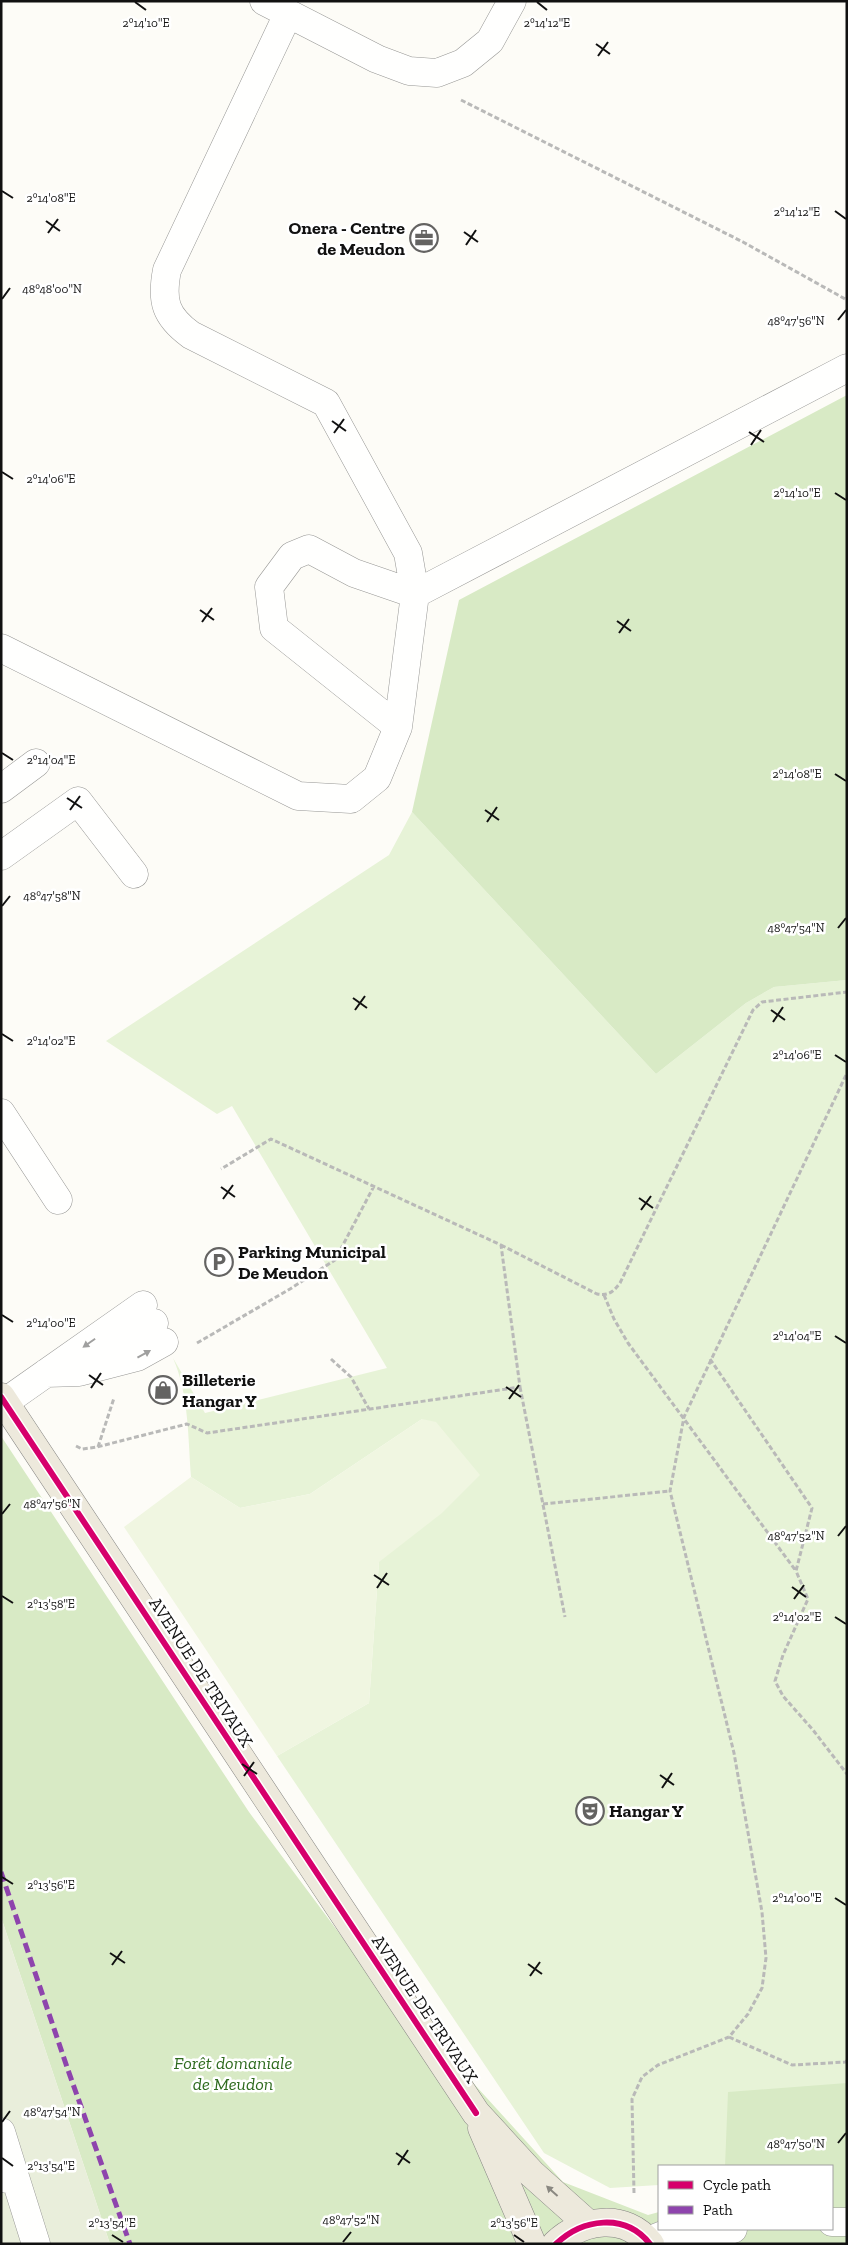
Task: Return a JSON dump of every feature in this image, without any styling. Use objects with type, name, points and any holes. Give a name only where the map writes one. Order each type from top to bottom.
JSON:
[{"type":"main road","name":"AVENUE DE TRIVAUX","points":[[3,1400],[476,2112],[532,2174],[588,2224]]},
{"type":"main road","name":"AVENUE DE TRIVAUX","points":[[476,2112],[508,2193],[532,2244]]},
{"type":"main road","points":[[556,2244],[568,2232],[588,2224],[603,2222],[620,2224],[635,2231],[649,2242]]},
{"type":"street","points":[[264,1],[377,59],[409,71],[437,73],[463,63],[490,41],[512,1]]},
{"type":"street","points":[[1,648],[298,796],[351,799],[377,778],[398,727],[415,594],[408,553],[326,403],[191,335],[176,324],[166,308],[163,289],[167,270],[288,14]]},
{"type":"street","points":[[398,727],[274,628],[269,587],[292,556],[309,549],[354,573],[415,594],[847,368]]},
{"type":"street","points":[[1,789],[36,764]]},
{"type":"street","points":[[1,856],[78,801],[134,874]]},
{"type":"street","points":[[1,1113],[58,1200]]},
{"type":"street","points":[[46,1373],[79,1372],[137,1358],[162,1330]]},
{"type":"street","points":[[3,1400],[46,1373],[162,1330]]},
{"type":"street","points":[[1,2132],[6,2175],[36,2244]]},
{"type":"street","points":[[833,2222],[847,2222]]},
{"type":"street","points":[[649,2242],[663,2235],[715,2237]]},
{"type":"path","points":[[437,73],[444,92],[743,242],[847,300]]},
{"type":"path","points":[[221,1169],[271,1139],[501,1245],[597,1294],[612,1293],[620,1283],[753,1010],[762,1002],[847,992]]},
{"type":"path","points":[[620,2224],[634,2201],[632,2099],[642,2077],[658,2064],[729,2037],[748,2014],[762,1988],[766,1958],[762,1912],[734,1753],[670,1491],[684,1417],[847,1073]]},
{"type":"path","points":[[162,1330],[290,1289],[335,1260],[374,1186]]},
{"type":"path","points":[[501,1245],[520,1387],[566,1617]]},
{"type":"path","points":[[604,1295],[614,1319],[628,1343],[796,1571],[808,1600],[783,1655],[775,1681],[783,1696],[813,1730],[847,1774]]},
{"type":"path","points":[[331,1359],[351,1377],[368,1409]]},
{"type":"path","points":[[710,1360],[812,1508],[796,1571]]},
{"type":"path","points":[[120,1392],[114,1398],[97,1447],[187,1424],[208,1433],[520,1387]]},
{"type":"path","points":[[543,1504],[670,1491]]},
{"type":"path","points":[[729,2037],[792,2065],[846,2061]]},
{"type":"green space","points":[[847,395],[847,980],[774,987],[746,1003],[656,1074],[412,812],[459,600]]},
{"type":"green space","points":[[412,812],[656,1074],[746,1003],[774,987],[847,980],[847,2174],[833,2165],[658,2165],[658,2185],[610,2188],[544,2153],[277,1756],[369,1703],[379,1561],[422,1419],[310,1494],[240,1508],[191,1477],[185,1401],[173,1358],[205,1413],[387,1368],[232,1106],[217,1114],[106,1041],[389,855]]},
{"type":"green space","points":[[422,1419],[436,1422],[480,1475],[442,1513],[379,1562],[369,1703],[277,1756],[124,1527],[191,1477],[240,1508],[310,1494]]},
{"type":"green space","name":"Forêt domaniale de Meudon","points":[[1,1436],[249,1812],[348,1945],[563,2182],[648,2215],[658,2212],[658,2230],[833,2230],[833,2165],[725,2165],[728,2092],[847,2083],[847,2244],[110,2244],[1,1917]]},
{"type":"green space","points":[[1,1917],[110,2244],[1,2244]]},
{"type":"marked path","points":[[1,1872],[68,2070],[130,2244]]},
{"type":"cycle path","points":[[1,1397],[476,2113]]},
{"type":"cycle path","points":[[556,2244],[578,2229],[603,2223],[616,2223],[628,2227],[640,2234],[650,2244]]},
{"type":"place","name":"Onera - Centre de Meudon","points":[[424,238]]},
{"type":"place","name":"Parking Municipal De Meudon","points":[[219,1262]]},
{"type":"place","name":"Billeterie Hangar Y","points":[[163,1390]]},
{"type":"place","name":"Hangar Y","points":[[590,1811]]}]
